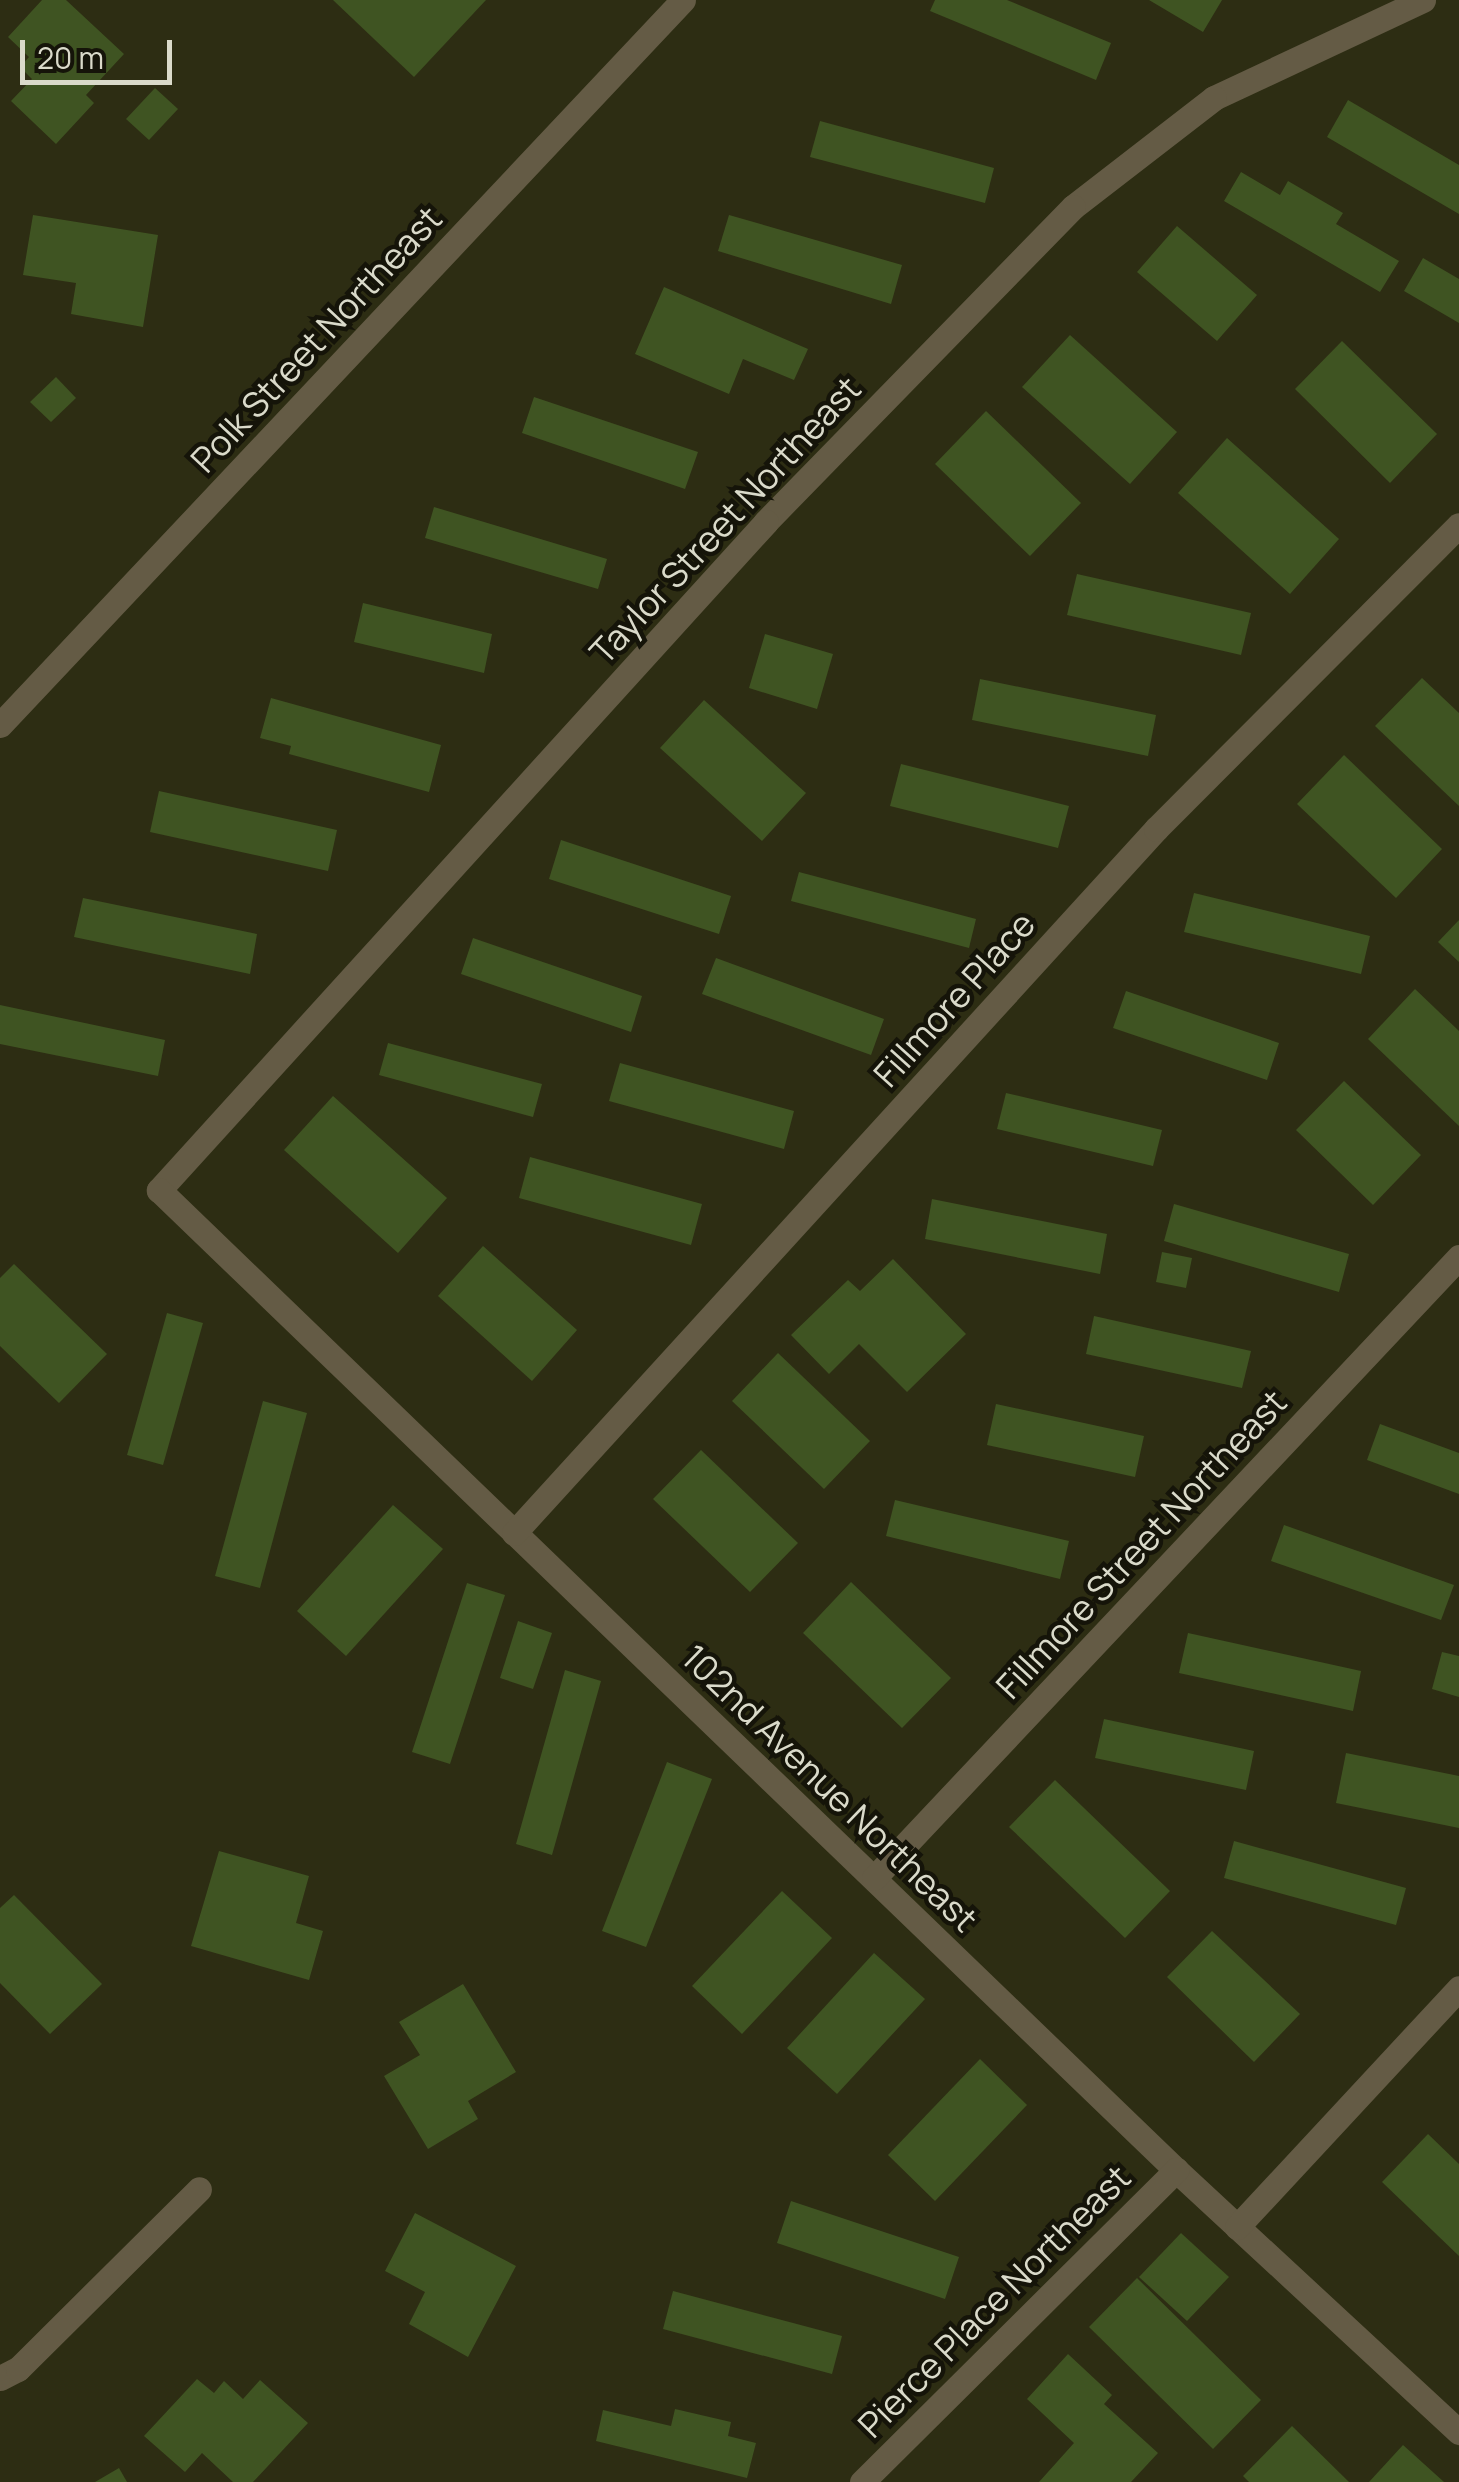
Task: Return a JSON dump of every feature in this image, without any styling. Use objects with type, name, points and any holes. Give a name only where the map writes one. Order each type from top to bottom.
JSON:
[{"type":"street","name":"Polk Street Northeast","points":[[0,725],[684,0]]},
{"type":"street","name":"Taylor Street Northeast","points":[[159,1190],[766,522],[1073,207],[1214,98],[1423,0]]},
{"type":"street","name":"Fillmore Place","points":[[514,1533],[1156,829],[1459,525]]},
{"type":"street","name":"102nd Avenue Northeast","points":[[159,1190],[1176,2170],[1459,2432]]},
{"type":"street","name":"Fillmore Street Northeast","points":[[874,1878],[1459,1257]]},
{"type":"street","points":[[1237,2227],[1459,1988]]},
{"type":"street","name":"Pierce Place Northeast","points":[[862,2482],[1176,2170]]},
{"type":"street","points":[[0,2378],[18,2369],[199,2189]]},
{"type":"building","points":[[42,0],[66,0],[124,54],[86,95],[94,103],[56,144],[11,101],[32,79],[20,67],[29,57],[8,37]]},
{"type":"building","points":[[333,0],[486,0],[414,77]]},
{"type":"building","points":[[935,0],[1007,0],[1111,43],[1096,80],[930,11]]},
{"type":"building","points":[[1149,0],[1222,0],[1203,32]]},
{"type":"building","points":[[155,88],[178,109],[149,140],[126,119]]},
{"type":"building","points":[[1348,100],[1459,165],[1459,214],[1327,137]]},
{"type":"building","points":[[820,121],[994,168],[985,203],[810,157]]},
{"type":"building","points":[[1241,172],[1280,195],[1288,181],[1343,213],[1336,224],[1399,261],[1380,292],[1224,201]]},
{"type":"building","points":[[33,215],[158,235],[143,327],[71,314],[76,283],[23,275]]},
{"type":"building","points":[[729,215],[902,265],[891,304],[718,251]]},
{"type":"building","points":[[1177,226],[1257,295],[1217,341],[1137,272]]},
{"type":"building","points":[[1423,258],[1459,279],[1459,323],[1404,291]]},
{"type":"building","points":[[664,287],[808,349],[794,380],[743,359],[729,394],[635,354]]},
{"type":"building","points":[[1070,335],[1177,432],[1130,484],[1022,387]]},
{"type":"building","points":[[1342,341],[1437,434],[1390,483],[1295,389]]},
{"type":"building","points":[[56,377],[76,398],[51,422],[30,402]]},
{"type":"building","points":[[534,397],[698,452],[685,489],[522,433]]},
{"type":"building","points":[[986,411],[1081,503],[1030,556],[935,464]]},
{"type":"building","points":[[1227,438],[1339,539],[1290,594],[1178,493]]},
{"type":"building","points":[[434,507],[607,559],[598,589],[425,538]]},
{"type":"building","points":[[1077,574],[1251,613],[1241,655],[1067,615]]},
{"type":"building","points":[[363,603],[492,634],[484,673],[354,642]]},
{"type":"building","points":[[765,634],[833,654],[817,709],[749,688]]},
{"type":"building","points":[[1422,678],[1459,713],[1459,806],[1375,726]]},
{"type":"building","points":[[980,679],[1156,715],[1148,756],[972,720]]},
{"type":"building","points":[[271,698],[441,745],[429,792],[289,754],[291,746],[260,738]]},
{"type":"building","points":[[704,700],[806,793],[762,841],[660,748]]},
{"type":"building","points":[[1344,755],[1442,849],[1396,898],[1297,804]]},
{"type":"building","points":[[901,764],[1069,806],[1058,848],[890,806]]},
{"type":"building","points":[[159,791],[337,830],[328,871],[150,832]]},
{"type":"building","points":[[561,840],[731,896],[719,934],[549,879]]},
{"type":"building","points":[[799,872],[976,919],[969,948],[791,901]]},
{"type":"building","points":[[1194,893],[1370,936],[1361,974],[1184,932]]},
{"type":"building","points":[[83,898],[257,934],[250,974],[74,937]]},
{"type":"building","points":[[1459,920],[1459,962],[1438,942]]},
{"type":"building","points":[[473,938],[642,996],[631,1032],[461,974]]},
{"type":"building","points":[[716,958],[884,1019],[871,1055],[702,994]]},
{"type":"building","points":[[1415,989],[1459,1031],[1459,1126],[1368,1039]]},
{"type":"building","points":[[1126,991],[1279,1043],[1267,1080],[1113,1028]]},
{"type":"building","points":[[0,1005],[165,1040],[158,1076],[0,1044]]},
{"type":"building","points":[[388,1043],[542,1084],[533,1117],[379,1075]]},
{"type":"building","points":[[620,1063],[794,1111],[784,1149],[609,1101]]},
{"type":"building","points":[[1344,1081],[1421,1155],[1373,1205],[1296,1130]]},
{"type":"building","points":[[1006,1093],[1162,1130],[1153,1166],[997,1129]]},
{"type":"building","points":[[333,1096],[447,1198],[398,1253],[284,1150]]},
{"type":"building","points":[[530,1157],[702,1204],[691,1245],[519,1198]]},
{"type":"building","points":[[932,1199],[1107,1234],[1100,1274],[925,1239]]},
{"type":"building","points":[[1174,1204],[1349,1254],[1339,1292],[1164,1241]]},
{"type":"building","points":[[483,1246],[577,1330],[532,1381],[438,1296]]},
{"type":"building","points":[[1162,1252],[1192,1258],[1186,1288],[1156,1282]]},
{"type":"building","points":[[893,1259],[966,1334],[907,1392],[859,1344],[829,1374],[791,1335],[848,1280],[860,1291]]},
{"type":"building","points":[[14,1264],[107,1354],[59,1403],[0,1346],[0,1278]]},
{"type":"building","points":[[167,1313],[203,1323],[163,1465],[127,1455]]},
{"type":"building","points":[[1094,1316],[1251,1351],[1242,1388],[1086,1354]]},
{"type":"building","points":[[778,1353],[870,1441],[824,1489],[732,1401]]},
{"type":"building","points":[[263,1401],[307,1413],[260,1588],[215,1576]]},
{"type":"building","points":[[996,1404],[1144,1436],[1135,1477],[987,1445]]},
{"type":"building","points":[[1380,1424],[1459,1453],[1459,1494],[1367,1460]]},
{"type":"building","points":[[701,1450],[798,1543],[750,1592],[653,1499]]},
{"type":"building","points":[[895,1500],[1069,1541],[1060,1579],[886,1536]]},
{"type":"building","points":[[393,1505],[443,1549],[346,1656],[297,1611]]},
{"type":"building","points":[[1284,1525],[1454,1585],[1441,1620],[1271,1561]]},
{"type":"building","points":[[851,1582],[951,1678],[902,1728],[803,1633]]},
{"type":"building","points":[[467,1583],[505,1595],[450,1764],[412,1752]]},
{"type":"building","points":[[518,1621],[552,1633],[533,1689],[500,1678]]},
{"type":"building","points":[[1188,1633],[1361,1671],[1353,1711],[1179,1673]]},
{"type":"building","points":[[1442,1652],[1459,1656],[1459,1697],[1432,1689]]},
{"type":"building","points":[[565,1670],[601,1681],[552,1855],[516,1844]]},
{"type":"building","points":[[1104,1719],[1254,1751],[1246,1790],[1095,1758]]},
{"type":"building","points":[[1346,1753],[1459,1776],[1459,1828],[1336,1803]]},
{"type":"building","points":[[667,1762],[712,1779],[646,1947],[602,1931]]},
{"type":"building","points":[[1055,1780],[1170,1891],[1125,1938],[1009,1827]]},
{"type":"building","points":[[1234,1841],[1406,1888],[1396,1925],[1224,1878]]},
{"type":"building","points":[[219,1851],[309,1876],[296,1923],[323,1931],[309,1980],[191,1946]]},
{"type":"building","points":[[782,1891],[832,1938],[742,2034],[692,1986]]},
{"type":"building","points":[[14,1895],[102,1984],[50,2034],[0,1983],[0,1908]]},
{"type":"building","points":[[1212,1931],[1300,2014],[1254,2062],[1167,1977]]},
{"type":"building","points":[[874,1953],[925,1999],[837,2094],[787,2048]]},
{"type":"building","points":[[463,1984],[516,2072],[468,2101],[478,2119],[428,2149],[384,2076],[420,2055],[399,2022]]},
{"type":"building","points":[[980,2059],[1027,2105],[935,2201],[888,2155]]},
{"type":"building","points":[[1428,2134],[1459,2164],[1459,2256],[1382,2182]]},
{"type":"building","points":[[791,2201],[959,2257],[945,2299],[777,2243]]},
{"type":"building","points":[[415,2213],[516,2266],[468,2357],[409,2324],[425,2292],[385,2271]]},
{"type":"building","points":[[1181,2233],[1229,2277],[1187,2321],[1139,2277]]},
{"type":"building","points":[[1137,2278],[1261,2400],[1213,2449],[1089,2327]]},
{"type":"building","points":[[673,2291],[842,2336],[832,2374],[663,2329]]},
{"type":"building","points":[[1068,2354],[1112,2395],[1104,2404],[1158,2453],[1131,2482],[1039,2482],[1074,2443],[1027,2399]]},
{"type":"building","points":[[197,2379],[214,2393],[224,2381],[243,2399],[260,2380],[308,2423],[253,2482],[233,2482],[202,2453],[185,2472],[144,2436]]},
{"type":"building","points":[[675,2409],[731,2422],[728,2436],[756,2443],[747,2478],[596,2441],[603,2410],[671,2426]]},
{"type":"building","points":[[1292,2426],[1349,2482],[1249,2482],[1243,2476]]},
{"type":"building","points":[[1403,2445],[1444,2482],[1369,2482]]},
{"type":"building","points":[[119,2468],[127,2482],[95,2482]]}]
